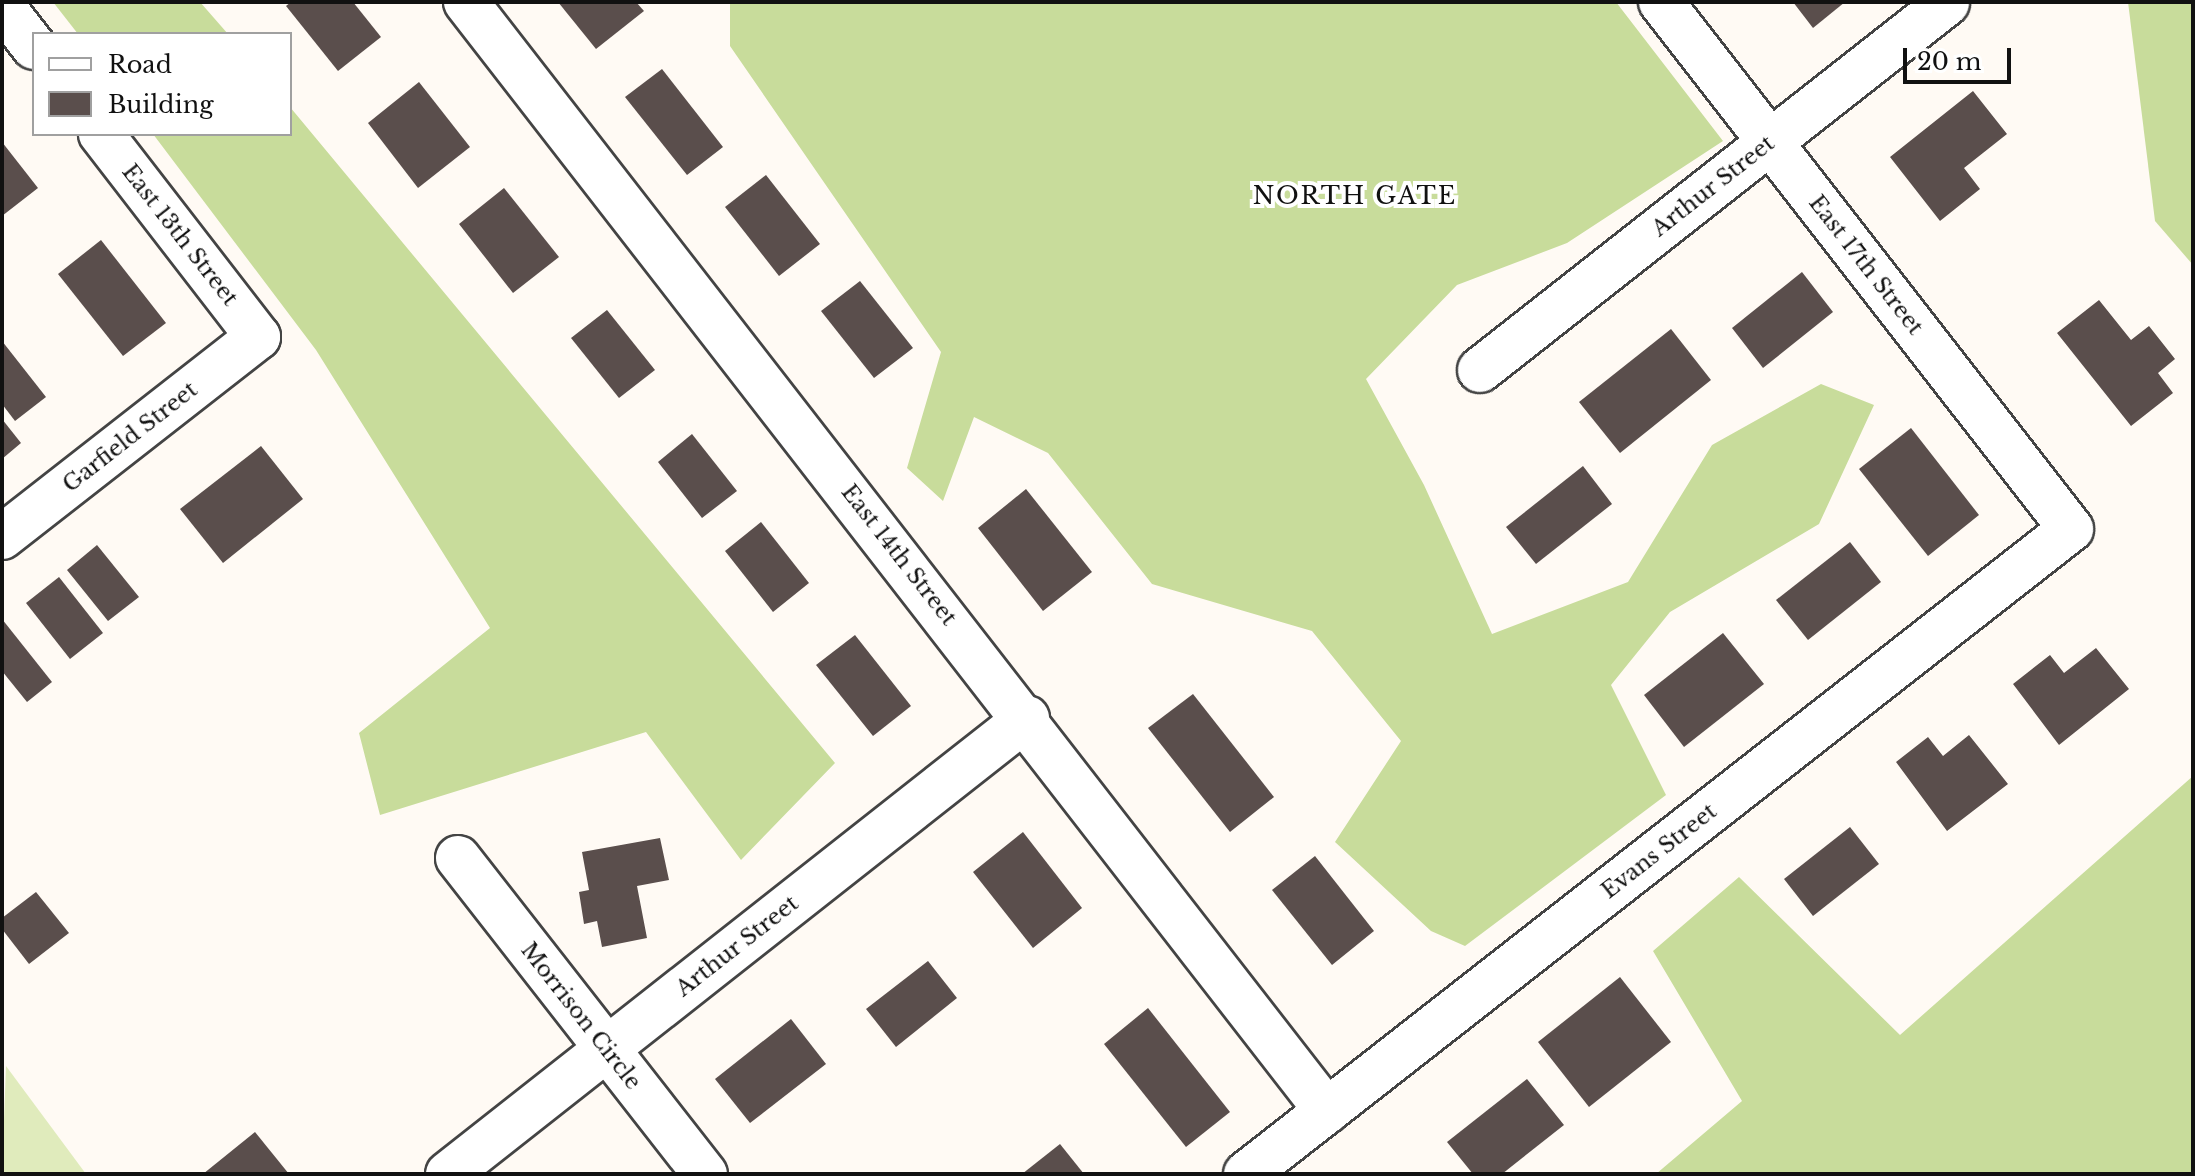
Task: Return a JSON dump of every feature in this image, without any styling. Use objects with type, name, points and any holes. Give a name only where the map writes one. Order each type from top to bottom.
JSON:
[{"type":"street","name":"East 14th Street","points":[[466,2],[1027,718],[1327,1111]]},
{"type":"street","name":"East 17th Street","points":[[1661,2],[2071,529]]},
{"type":"street","name":"Arthur Street","points":[[1480,370],[1947,3]]},
{"type":"street","points":[[2,6],[32,44]]},
{"type":"street","name":"East 13th Street","points":[[103,136],[258,337]]},
{"type":"street","name":"Garfield Street","points":[[2,537],[258,337]]},
{"type":"street","name":"Evans Street","points":[[1246,1174],[2071,529]]},
{"type":"street","name":"Arthur Street","points":[[448,1174],[1027,718]]},
{"type":"street","name":"Morrison Circle","points":[[458,858],[705,1174]]},
{"type":"green space","points":[[53,2],[200,2],[226,32],[76,32]]},
{"type":"green space","points":[[730,2],[1616,2],[1723,141],[1567,243],[1457,285],[1366,379],[1424,485],[1492,634],[1628,582],[1712,445],[1821,384],[1874,405],[1819,524],[1670,612],[1611,685],[1666,795],[1465,946],[1431,931],[1335,842],[1401,741],[1312,631],[1152,584],[1048,453],[974,417],[943,501],[907,468],[941,352],[730,46]]},
{"type":"green space","points":[[2128,2],[2193,2],[2193,265],[2155,221]]},
{"type":"green space","points":[[292,109],[835,763],[741,860],[646,732],[380,815],[359,733],[490,628],[316,350],[155,136],[292,136]]},
{"type":"green space","points":[[2193,776],[2193,1174],[1656,1174],[1742,1101],[1653,951],[1739,877],[1900,1035]]},
{"type":"green space","points":[[6,1066],[86,1174],[2,1174]]},
{"type":"building","points":[[291,2],[353,2],[381,37],[338,71],[286,6]]},
{"type":"building","points":[[558,2],[636,2],[644,11],[596,49]]},
{"type":"building","points":[[1793,2],[1845,2],[1813,28]]},
{"type":"building","points":[[662,69],[723,147],[687,175],[625,97]]},
{"type":"building","points":[[419,82],[470,147],[418,188],[368,123]]},
{"type":"building","points":[[1973,91],[2007,134],[1964,168],[1980,189],[1940,221],[1890,157]]},
{"type":"building","points":[[2,142],[38,188],[2,216]]},
{"type":"building","points":[[766,175],[820,244],[779,276],[725,207]]},
{"type":"building","points":[[504,188],[559,257],[513,293],[459,224]]},
{"type":"building","points":[[101,240],[166,323],[123,356],[58,274]]},
{"type":"building","points":[[1802,272],[1833,312],[1763,368],[1732,328]]},
{"type":"building","points":[[860,281],[913,348],[874,378],[821,311]]},
{"type":"building","points":[[2099,300],[2131,340],[2149,326],[2175,359],[2158,373],[2173,393],[2131,426],[2057,333]]},
{"type":"building","points":[[607,310],[655,370],[619,398],[571,338]]},
{"type":"building","points":[[1671,329],[1711,380],[1620,453],[1579,402]]},
{"type":"building","points":[[2,341],[46,397],[15,421],[2,404]]},
{"type":"building","points":[[2,419],[21,443],[2,459]]},
{"type":"building","points":[[1911,428],[1979,515],[1928,556],[1859,469]]},
{"type":"building","points":[[692,434],[737,491],[702,518],[658,462]]},
{"type":"building","points":[[261,446],[303,499],[223,563],[180,509]]},
{"type":"building","points":[[1583,466],[1612,504],[1536,564],[1506,527]]},
{"type":"building","points":[[1026,489],[1092,572],[1043,611],[978,528]]},
{"type":"building","points":[[761,522],[809,583],[773,612],[725,551]]},
{"type":"building","points":[[1850,542],[1881,582],[1808,640],[1776,600]]},
{"type":"building","points":[[97,545],[139,597],[108,621],[67,570]]},
{"type":"building","points":[[59,577],[103,633],[70,659],[26,603]]},
{"type":"building","points":[[2,619],[52,682],[27,702],[2,671]]},
{"type":"building","points":[[1723,633],[1764,684],[1684,747],[1644,695]]},
{"type":"building","points":[[855,635],[911,706],[873,736],[816,665]]},
{"type":"building","points":[[2096,648],[2129,689],[2059,745],[2013,684],[2050,655],[2064,673]]},
{"type":"building","points":[[1193,694],[1274,797],[1230,832],[1148,728]]},
{"type":"building","points":[[1969,735],[2008,784],[1947,831],[1896,762],[1928,737],[1943,756]]},
{"type":"building","points":[[1850,827],[1879,864],[1813,916],[1784,879]]},
{"type":"building","points":[[1023,832],[1082,908],[1033,948],[973,872]]},
{"type":"building","points":[[660,838],[669,880],[637,886],[647,938],[602,947],[597,921],[584,924],[579,892],[589,890],[582,852]]},
{"type":"building","points":[[1315,856],[1374,931],[1332,965],[1272,890]]},
{"type":"building","points":[[36,892],[69,933],[29,964],[2,929],[2,918]]},
{"type":"building","points":[[928,961],[957,998],[896,1047],[866,1009]]},
{"type":"building","points":[[1620,977],[1671,1042],[1589,1107],[1538,1042]]},
{"type":"building","points":[[1148,1008],[1230,1112],[1186,1147],[1104,1044]]},
{"type":"building","points":[[791,1019],[826,1064],[750,1123],[715,1079]]},
{"type":"building","points":[[1527,1079],[1564,1125],[1502,1174],[1473,1174],[1447,1142]]},
{"type":"building","points":[[255,1132],[289,1174],[203,1174]]},
{"type":"building","points":[[1060,1144],[1084,1174],[1022,1174]]},
{"type":"district","name":"NORTH GATE","points":[[1355,196]]}]
